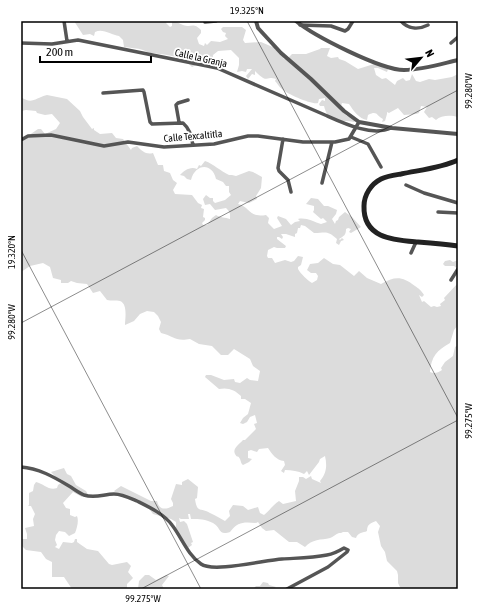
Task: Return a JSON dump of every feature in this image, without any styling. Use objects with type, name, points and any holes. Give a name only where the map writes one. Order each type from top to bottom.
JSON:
[{"type":"main road","points":[[458,160],[447,164],[383,178],[372,186],[364,200],[364,208],[368,223],[372,230],[383,236],[396,240],[458,246]]},
{"type":"street","points":[[64,21],[67,41]]},
{"type":"street","points":[[205,22],[216,21]]},
{"type":"street","points":[[256,21],[258,28],[281,54],[311,79],[344,111],[359,122],[392,128],[458,134]]},
{"type":"street","points":[[296,21],[326,40],[375,63],[395,70],[415,69],[458,60]]},
{"type":"street","points":[[300,24],[331,26],[344,31],[348,29],[353,21]]},
{"type":"street","points":[[401,21],[409,27],[419,29],[428,25]]},
{"type":"street","points":[[451,43],[458,37]]},
{"type":"street","name":"Calle la Granja","points":[[21,43],[52,44],[78,40],[217,68],[341,123],[371,131],[382,131],[392,128]]},
{"type":"street","points":[[103,93],[143,90],[151,123],[183,123],[188,127],[193,145]]},
{"type":"street","points":[[179,122],[176,105],[188,100]]},
{"type":"street","points":[[359,122],[351,137],[368,144],[382,167]]},
{"type":"street","name":"Calle Texcaltitla","points":[[21,140],[22,138],[28,136],[51,135],[104,146],[128,142],[146,146],[164,147],[214,144],[248,136],[303,142],[332,142],[349,139],[351,137]]},
{"type":"street","points":[[283,139],[278,168],[288,180],[291,192]]},
{"type":"street","points":[[322,183],[332,142]]},
{"type":"street","points":[[406,185],[424,193],[458,203]]},
{"type":"street","points":[[438,212],[458,213]]},
{"type":"street","points":[[411,253],[416,242]]},
{"type":"street","points":[[451,280],[458,269]]},
{"type":"street","points":[[21,467],[34,469],[54,477],[84,495],[92,497],[121,494],[151,508],[158,512],[172,525],[183,544],[194,558],[206,567],[238,565],[281,559],[309,558],[328,555],[344,548],[348,550],[328,567],[287,589]]},
{"type":"shaded area","points":[[74,21],[167,21],[166,23],[170,27],[174,21],[183,25],[194,26],[201,30],[201,33],[197,38],[199,44],[204,46],[205,43],[207,45],[211,41],[220,42],[228,39],[225,36],[226,33],[221,29],[223,27],[242,27],[246,30],[243,40],[245,43],[261,42],[275,48],[275,50],[280,50],[284,59],[292,54],[306,54],[321,48],[330,48],[327,56],[331,58],[338,57],[339,59],[358,69],[374,64],[388,69],[387,72],[374,68],[376,75],[382,79],[386,78],[395,85],[397,81],[403,78],[406,81],[410,80],[412,74],[416,81],[420,82],[429,79],[435,80],[452,77],[458,74],[458,117],[446,116],[436,120],[432,117],[429,118],[424,112],[427,107],[421,106],[419,113],[416,114],[404,115],[398,108],[389,113],[387,112],[385,121],[382,122],[383,119],[375,113],[368,115],[367,120],[361,118],[349,104],[342,103],[340,110],[347,116],[357,119],[354,122],[332,120],[326,113],[324,106],[320,106],[319,104],[322,100],[325,101],[325,98],[319,99],[318,103],[300,99],[289,94],[280,87],[275,81],[276,79],[262,78],[255,71],[255,75],[252,74],[248,79],[246,76],[252,69],[247,69],[246,72],[237,72],[239,58],[231,50],[218,51],[213,55],[212,63],[203,62],[192,67],[184,60],[174,56],[124,47],[123,40],[119,36],[104,31],[95,32],[94,36],[90,34],[83,35]]},
{"type":"shaded area","points":[[47,95],[67,99],[80,111],[92,129],[94,128],[94,130],[100,134],[112,133],[116,138],[123,139],[131,150],[137,146],[146,153],[153,153],[158,165],[163,165],[164,171],[170,173],[173,180],[177,183],[173,190],[175,194],[192,195],[198,203],[202,205],[201,208],[204,209],[203,217],[205,218],[202,223],[203,225],[207,225],[216,215],[230,219],[229,212],[226,208],[215,210],[210,204],[205,205],[203,199],[206,195],[213,198],[215,203],[225,200],[231,195],[229,192],[229,186],[226,186],[223,182],[216,179],[211,170],[207,168],[200,168],[196,171],[191,180],[180,175],[190,169],[197,169],[199,165],[201,166],[205,161],[229,175],[236,176],[249,171],[262,177],[261,188],[256,196],[257,199],[249,203],[240,201],[238,204],[245,207],[253,214],[260,216],[266,215],[269,218],[268,223],[274,229],[282,226],[277,218],[278,216],[286,219],[291,225],[300,221],[298,219],[307,219],[321,224],[327,222],[313,212],[314,206],[306,204],[311,198],[318,199],[324,206],[337,210],[332,219],[335,224],[339,217],[345,212],[361,227],[351,233],[349,232],[351,229],[346,229],[346,233],[339,239],[340,240],[342,238],[344,240],[341,241],[339,245],[336,243],[337,239],[331,234],[314,233],[305,226],[301,225],[295,234],[295,237],[281,234],[283,237],[282,239],[277,237],[277,239],[286,246],[285,248],[274,247],[268,250],[268,258],[272,258],[275,263],[285,260],[291,262],[298,256],[303,257],[301,265],[298,269],[304,277],[312,283],[317,280],[318,276],[316,273],[311,273],[307,270],[310,264],[318,263],[324,258],[333,264],[340,265],[354,276],[359,271],[367,278],[381,284],[394,278],[406,280],[421,291],[424,295],[422,297],[419,295],[422,302],[424,301],[431,307],[441,306],[440,304],[445,300],[444,298],[458,283],[458,325],[454,330],[450,343],[438,351],[433,358],[430,372],[436,373],[442,370],[441,368],[445,362],[453,356],[455,347],[458,345],[458,589],[401,589],[398,583],[397,571],[387,561],[385,552],[381,546],[378,532],[380,526],[376,521],[369,525],[367,531],[359,534],[356,538],[352,537],[348,532],[343,532],[330,538],[314,541],[305,547],[297,542],[289,542],[274,530],[266,531],[258,522],[242,523],[233,528],[230,532],[223,533],[213,523],[191,519],[190,514],[188,514],[189,519],[179,518],[180,522],[184,521],[187,524],[193,542],[188,548],[176,534],[176,522],[153,514],[141,501],[133,501],[118,495],[114,491],[121,486],[151,501],[157,501],[161,508],[167,508],[173,506],[171,499],[176,484],[182,485],[182,482],[188,479],[198,487],[197,498],[195,499],[197,507],[225,521],[230,516],[229,511],[233,505],[243,506],[248,510],[258,507],[260,513],[264,515],[279,501],[283,504],[296,501],[295,491],[299,477],[306,479],[311,476],[312,479],[321,483],[320,481],[326,469],[326,459],[325,456],[320,459],[309,475],[307,471],[304,474],[285,470],[284,473],[281,471],[285,465],[284,461],[276,458],[268,448],[259,449],[257,452],[251,450],[248,451],[248,458],[252,459],[243,465],[234,452],[237,446],[256,429],[254,424],[257,423],[255,415],[250,417],[247,422],[243,424],[240,423],[248,414],[251,403],[245,399],[241,399],[241,396],[234,391],[225,388],[219,389],[205,377],[206,375],[211,375],[224,380],[234,379],[235,382],[240,383],[247,378],[258,381],[260,371],[253,366],[250,359],[234,349],[228,355],[221,355],[212,346],[199,344],[190,339],[181,340],[161,333],[159,329],[161,322],[154,312],[147,311],[140,314],[134,321],[125,325],[126,312],[123,303],[120,301],[107,300],[100,291],[93,293],[87,284],[71,281],[68,283],[61,283],[61,280],[53,278],[50,267],[43,263],[30,266],[21,272],[21,144],[25,138],[38,129],[41,129],[45,134],[56,129],[60,123],[52,114],[45,115],[37,113],[36,111],[21,111],[21,97],[31,101]]},
{"type":"shaded area","points":[[450,260],[453,262],[458,260],[458,269],[454,266],[445,266],[443,264],[445,261]]},
{"type":"shaded area","points":[[64,468],[76,485],[86,491],[89,496],[82,497],[73,492],[63,503],[66,508],[70,509],[70,515],[75,517],[77,516],[78,524],[75,533],[69,536],[65,532],[59,531],[56,535],[55,540],[57,545],[55,547],[59,549],[63,542],[72,543],[75,539],[77,539],[77,542],[87,549],[98,551],[109,564],[112,565],[127,562],[131,566],[128,572],[133,578],[127,584],[127,589],[72,589],[64,577],[52,577],[52,562],[46,559],[41,552],[26,550],[21,545],[21,539],[27,539],[25,528],[34,526],[33,519],[35,514],[31,506],[28,506],[29,493],[33,491],[36,482],[49,488],[57,488],[61,483],[51,472]]},
{"type":"shaded area","points":[[145,575],[149,575],[156,580],[166,575],[169,576],[162,585],[164,589],[138,589],[139,581]]},
{"type":"shaded area","points":[[263,582],[276,587],[273,589],[253,589],[256,586],[260,586]]}]
